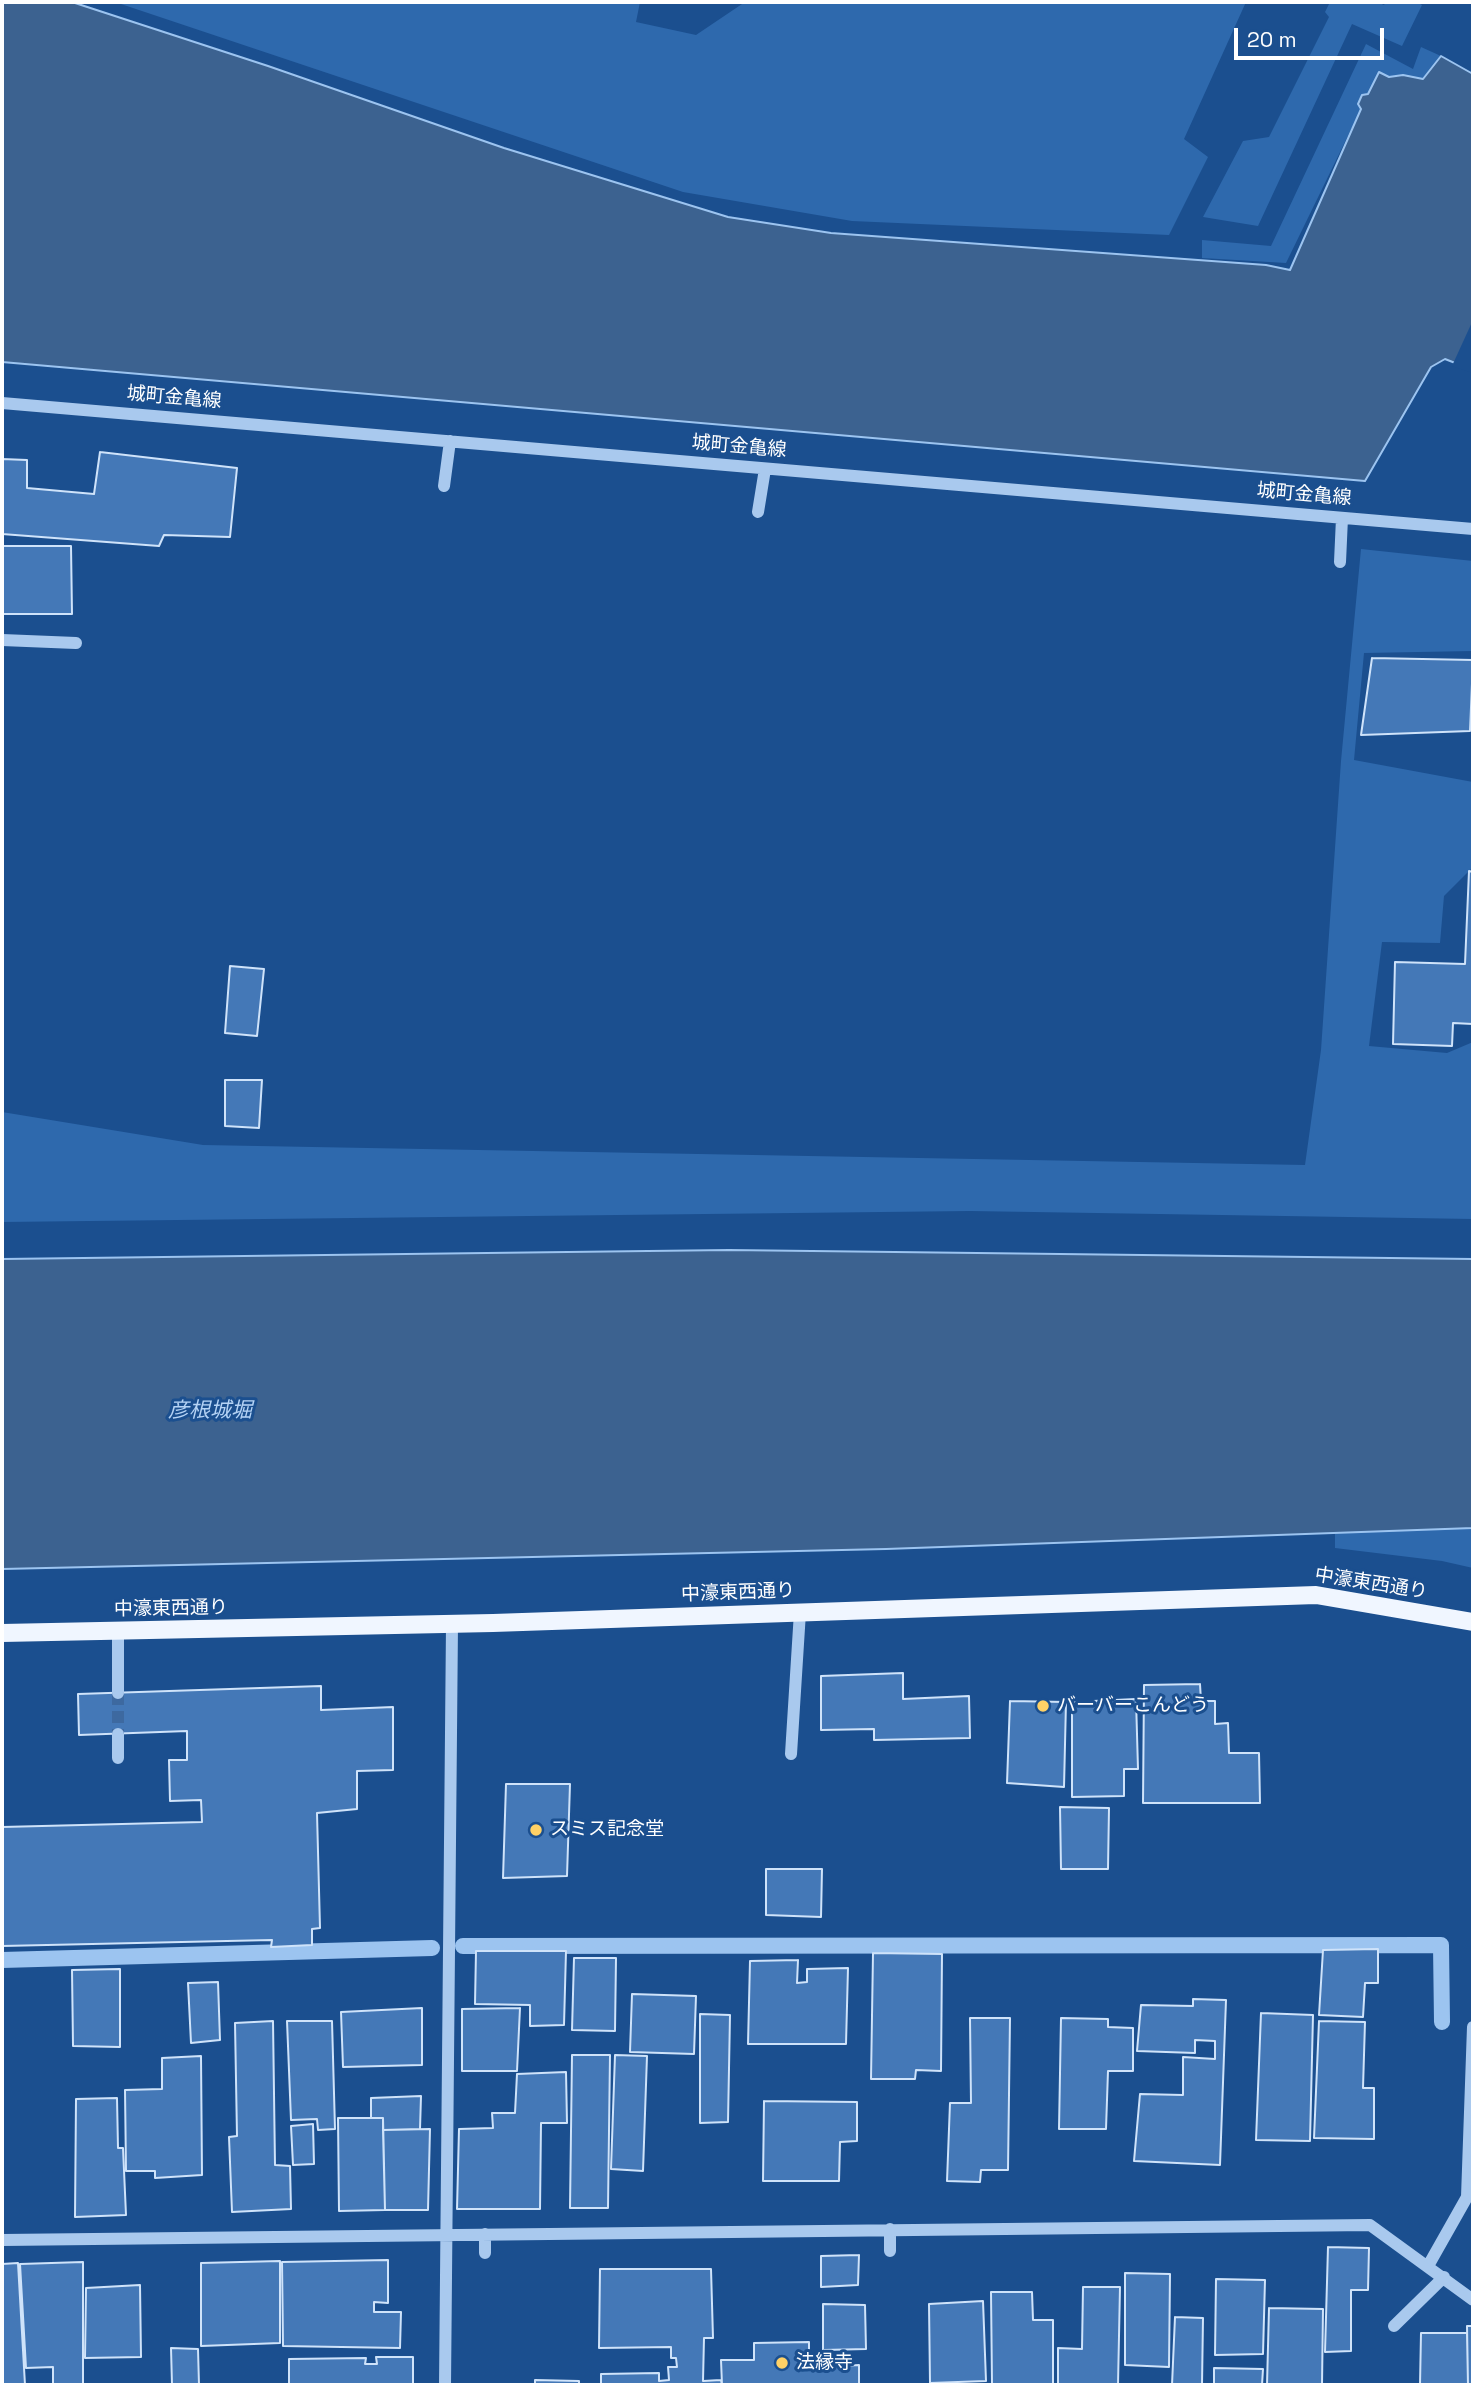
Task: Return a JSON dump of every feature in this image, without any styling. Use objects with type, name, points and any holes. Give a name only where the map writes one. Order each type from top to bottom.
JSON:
[{"type":"main road","name":"中濠東西通り","points":[[2,1633],[452,1624],[1316,1595],[1473,1622]]},
{"type":"street","name":"城町金亀線","points":[[2,403],[1473,529]]},
{"type":"street","points":[[444,485],[450,441]]},
{"type":"street","points":[[758,512],[765,468]]},
{"type":"street","points":[[1340,562],[1342,518]]},
{"type":"street","points":[[2,640],[76,643]]},
{"type":"street","points":[[791,1754],[800,1612]]},
{"type":"street","points":[[445,2385],[452,1624]]},
{"type":"street","points":[[118,1631],[118,1693]]},
{"type":"street","points":[[118,1734],[118,1758]]},
{"type":"street","points":[[1428,2266],[1467,2197],[1473,2027]]},
{"type":"street","points":[[2,2240],[1370,2225],[1473,2300]]},
{"type":"street","points":[[890,2229],[890,2251]]},
{"type":"street","points":[[485,2234],[485,2253]]},
{"type":"street","points":[[1394,2326],[1444,2277]]},
{"type":"shaded area","points":[[115,2],[640,2],[636,22],[696,35],[745,2],[1246,2],[1184,139],[1208,157],[1169,235],[852,221],[683,192]]},
{"type":"shaded area","points":[[1330,2],[1377,2],[1384,5],[1386,2],[1416,2],[1422,5],[1402,46],[1352,24],[1258,226],[1203,217],[1243,141],[1269,137],[1329,17],[1325,12]]},
{"type":"shaded area","points":[[1366,44],[1413,69],[1421,47],[1441,56],[1423,79],[1403,75],[1389,77],[1378,73],[1368,95],[1358,104],[1361,109],[1286,263],[1202,258],[1202,240],[1271,246]]},
{"type":"shaded area","points":[[1361,549],[1473,561],[1473,651],[1364,653],[1354,760],[1473,782],[1473,867],[1444,896],[1440,943],[1382,942],[1369,1046],[1447,1053],[1473,1042],[1473,1219],[970,1211],[2,1222],[2,1112],[203,1145],[1305,1165],[1321,1050],[1341,761]]},
{"type":"shaded area","points":[[1473,1528],[1473,1568],[1442,1561],[1335,1548],[1335,1533]]},
{"type":"water","points":[[2,2],[72,2],[268,66],[504,148],[728,217],[831,233],[1266,265],[1290,270],[1361,109],[1358,104],[1362,95],[1368,94],[1379,72],[1389,77],[1403,75],[1423,79],[1441,56],[1473,74],[1473,370],[1445,359],[1431,367],[1365,481],[2,362]]},
{"type":"water","name":"彦根城堀","points":[[729,1250],[1473,1259],[1473,1528],[886,1549],[2,1569],[2,1259]]},
{"type":"pier","points":[[1473,320],[1473,373],[1452,366]]},
{"type":"building","points":[[100,452],[237,468],[230,537],[164,535],[159,546],[2,534],[2,459],[27,460],[27,488],[94,494]]},
{"type":"building","points":[[2,546],[71,546],[72,614],[2,614]]},
{"type":"building","points":[[1372,658],[1473,660],[1470,731],[1361,735]]},
{"type":"building","points":[[1469,871],[1473,872],[1473,1024],[1453,1023],[1452,1046],[1393,1044],[1395,962],[1465,964]]},
{"type":"building","points":[[230,966],[264,969],[257,1036],[225,1033]]},
{"type":"building","points":[[225,1080],[262,1080],[259,1128],[225,1126]]},
{"type":"building","points":[[903,1673],[903,1699],[969,1696],[970,1738],[874,1740],[874,1729],[821,1730],[821,1676]]},
{"type":"building","points":[[1200,1684],[1201,1701],[1215,1701],[1215,1724],[1228,1723],[1229,1753],[1259,1753],[1260,1803],[1143,1803],[1144,1685]]},
{"type":"building","points":[[321,1686],[321,1710],[393,1707],[393,1770],[357,1771],[357,1809],[317,1813],[320,1928],[312,1929],[312,1945],[271,1947],[272,1940],[2,1946],[2,1827],[202,1822],[201,1800],[170,1801],[169,1760],[187,1760],[187,1731],[79,1735],[78,1694]]},
{"type":"building","points":[[1136,1699],[1138,1769],[1124,1769],[1124,1796],[1072,1797],[1072,1702]]},
{"type":"building","points":[[1010,1701],[1066,1702],[1064,1787],[1007,1783]]},
{"type":"building","name":"スミス記念堂","points":[[506,1784],[570,1784],[567,1876],[503,1878]]},
{"type":"building","points":[[1060,1807],[1109,1808],[1108,1869],[1061,1869]]},
{"type":"building","points":[[766,1869],[822,1869],[821,1917],[766,1915]]},
{"type":"building","points":[[1378,1949],[1378,1983],[1365,1983],[1363,2017],[1319,2015],[1323,1950]]},
{"type":"building","points":[[476,1951],[566,1951],[564,2025],[530,2026],[530,2005],[475,2004]]},
{"type":"building","points":[[873,1953],[942,1954],[941,2071],[916,2070],[915,2079],[871,2079]]},
{"type":"building","points":[[574,1958],[616,1958],[615,2031],[572,2030]]},
{"type":"building","points":[[798,1960],[797,1983],[807,1982],[807,1969],[848,1968],[846,2044],[748,2044],[750,1961]]},
{"type":"building","points":[[120,1969],[120,2047],[73,2046],[72,1970]]},
{"type":"building","points":[[218,1982],[220,2040],[191,2043],[188,1983]]},
{"type":"building","points":[[632,1994],[696,1996],[694,2054],[630,2052]]},
{"type":"building","points":[[1193,1999],[1226,2000],[1220,2165],[1134,2161],[1140,2094],[1183,2095],[1183,2057],[1215,2059],[1215,2041],[1195,2040],[1195,2053],[1137,2051],[1141,2005],[1193,2006]]},
{"type":"building","points":[[422,2008],[422,2065],[343,2067],[341,2012]]},
{"type":"building","points":[[520,2008],[517,2071],[462,2071],[462,2009]]},
{"type":"building","points":[[1261,2013],[1313,2015],[1310,2141],[1256,2140]]},
{"type":"building","points":[[700,2014],[730,2015],[728,2122],[700,2123]]},
{"type":"building","points":[[970,2018],[1010,2018],[1008,2170],[981,2170],[980,2182],[947,2181],[950,2103],[971,2103]]},
{"type":"building","points":[[1061,2018],[1108,2019],[1108,2027],[1133,2028],[1133,2071],[1108,2071],[1106,2129],[1059,2129]]},
{"type":"building","points":[[273,2021],[275,2165],[290,2166],[291,2209],[232,2212],[229,2137],[237,2136],[235,2023]]},
{"type":"building","points":[[287,2021],[332,2021],[335,2129],[318,2130],[317,2119],[291,2120]]},
{"type":"building","points":[[1319,2021],[1365,2022],[1363,2088],[1374,2088],[1374,2139],[1314,2138]]},
{"type":"building","points":[[572,2055],[610,2055],[608,2208],[570,2208]]},
{"type":"building","points":[[615,2055],[647,2056],[643,2171],[611,2169]]},
{"type":"building","points":[[201,2056],[202,2175],[155,2178],[155,2171],[126,2171],[125,2090],[162,2089],[162,2058]]},
{"type":"building","points":[[566,2072],[567,2123],[541,2123],[540,2209],[457,2209],[459,2129],[493,2128],[492,2113],[515,2113],[517,2074]]},
{"type":"building","points":[[421,2096],[420,2129],[383,2130],[383,2118],[371,2118],[371,2098]]},
{"type":"building","points":[[117,2098],[118,2148],[123,2148],[126,2215],[75,2217],[76,2099]]},
{"type":"building","points":[[764,2101],[857,2102],[857,2141],[840,2142],[839,2181],[763,2181]]},
{"type":"building","points":[[338,2118],[383,2118],[385,2210],[339,2211]]},
{"type":"building","points":[[313,2124],[314,2164],[293,2165],[291,2126]]},
{"type":"building","points":[[430,2129],[428,2210],[385,2210],[383,2130]]},
{"type":"building","points":[[1328,2247],[1369,2248],[1368,2290],[1351,2290],[1351,2351],[1325,2352]]},
{"type":"building","points":[[859,2255],[858,2285],[821,2287],[821,2256]]},
{"type":"building","points":[[388,2260],[388,2303],[374,2302],[374,2312],[401,2312],[400,2348],[283,2346],[282,2262]]},
{"type":"building","points":[[280,2261],[280,2343],[201,2346],[201,2263]]},
{"type":"building","points":[[83,2262],[83,2385],[53,2385],[53,2367],[26,2368],[20,2264]]},
{"type":"building","points":[[18,2263],[25,2385],[2,2385],[2,2264]]},
{"type":"building","points":[[600,2269],[711,2269],[713,2338],[704,2338],[703,2381],[721,2380],[722,2385],[601,2385],[601,2374],[659,2373],[659,2381],[669,2380],[668,2367],[677,2367],[676,2358],[671,2358],[671,2347],[599,2348]]},
{"type":"building","points":[[1125,2273],[1170,2274],[1169,2367],[1125,2365]]},
{"type":"building","points":[[1216,2279],[1265,2280],[1263,2354],[1215,2355]]},
{"type":"building","points":[[140,2285],[141,2357],[85,2358],[86,2288]]},
{"type":"building","points":[[1083,2287],[1120,2287],[1118,2385],[1058,2385],[1058,2348],[1082,2349]]},
{"type":"building","points":[[991,2292],[1032,2292],[1033,2320],[1053,2320],[1053,2385],[992,2385]]},
{"type":"building","points":[[983,2301],[986,2381],[930,2383],[929,2304]]},
{"type":"building","points":[[823,2304],[865,2305],[866,2349],[823,2350]]},
{"type":"building","points":[[1269,2308],[1323,2309],[1322,2385],[1267,2385]]},
{"type":"building","points":[[1175,2317],[1203,2318],[1202,2385],[1172,2385]]},
{"type":"building","points":[[1467,2326],[1473,2326],[1473,2385],[1468,2385]]},
{"type":"building","points":[[1421,2333],[1467,2333],[1468,2385],[1420,2385]]},
{"type":"building","name":"法縁寺","points":[[809,2342],[809,2358],[843,2358],[843,2366],[859,2365],[859,2385],[722,2385],[721,2360],[754,2360],[754,2343]]},
{"type":"building","points":[[171,2348],[198,2349],[199,2385],[172,2385]]},
{"type":"building","points":[[376,2357],[413,2357],[413,2385],[289,2385],[289,2359],[366,2358],[365,2364],[377,2364]]},
{"type":"building","points":[[1214,2368],[1263,2369],[1262,2385],[1214,2385]]},
{"type":"building","points":[[535,2380],[579,2381],[579,2385],[535,2385]]},
{"type":"waterway","points":[[463,1946],[1441,1945],[1442,2022]]},
{"type":"waterway","points":[[2,1960],[432,1948]]},
{"type":"tunnel","points":[[118,1693],[118,1734]]},
{"type":"place","name":"バーバーこんどう","points":[[1043,1706]]},
{"type":"place","name":"スミス記念堂","points":[[536,1830]]},
{"type":"place","name":"法縁寺","points":[[782,2363]]}]
